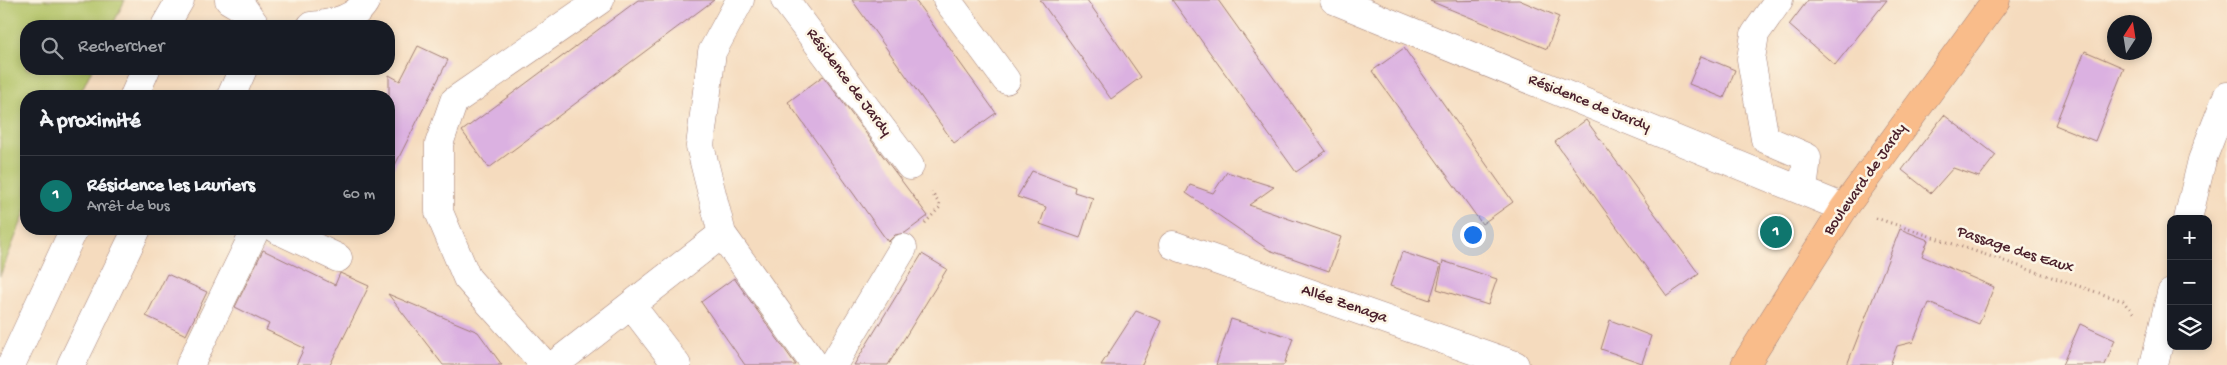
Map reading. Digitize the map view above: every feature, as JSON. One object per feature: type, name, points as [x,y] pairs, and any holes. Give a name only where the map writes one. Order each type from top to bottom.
[{"type":"main road","name":"Boulevard de Jardy","points":[[1745,365],[1844,208],[1996,0]]},
{"type":"street","points":[[169,20],[180,0]]},
{"type":"street","points":[[229,0],[244,9],[252,20]]},
{"type":"street","points":[[333,20],[352,15],[362,7],[366,0]]},
{"type":"street","points":[[545,365],[467,278],[439,212],[439,144],[454,101],[600,0]]},
{"type":"street","points":[[740,0],[712,52],[700,146],[722,234],[816,365]]},
{"type":"street","name":"Résidence de Jardy","points":[[785,0],[910,166]]},
{"type":"street","points":[[947,0],[1006,80]]},
{"type":"street","name":"Résidence de Jardy","points":[[1334,0],[1844,208]]},
{"type":"street","points":[[1779,0],[1755,34],[1752,60],[1765,139],[1807,157],[1803,191]]},
{"type":"street","points":[[137,90],[143,75]]},
{"type":"street","points":[[233,90],[241,75]]},
{"type":"street","points":[[2189,215],[2202,160],[2227,96]]},
{"type":"street","points":[[554,365],[722,234]]},
{"type":"street","points":[[12,365],[71,235]]},
{"type":"street","points":[[71,365],[134,235]]},
{"type":"street","points":[[190,365],[253,235]]},
{"type":"street","points":[[289,235],[338,258]]},
{"type":"street","name":"Allée Zenaga","points":[[1172,245],[1515,365]]},
{"type":"street","points":[[833,365],[903,248]]},
{"type":"street","points":[[631,304],[677,365]]},
{"type":"street","points":[[2156,355],[2168,305]]},
{"type":"path","points":[[903,248],[942,206],[910,166]]},
{"type":"path","name":"Passage des Eaux","points":[[1844,208],[2123,301],[2156,355]]},
{"type":"green space","points":[[0,0],[125,0],[115,20],[20,20],[20,75],[89,75],[82,90],[20,90],[20,225],[0,276]]},
{"type":"building","points":[[638,0],[714,0],[489,168],[462,131]]},
{"type":"building","points":[[852,0],[915,0],[996,113],[954,143]]},
{"type":"building","points":[[1040,0],[1087,0],[1141,77],[1111,99]]},
{"type":"building","points":[[1172,0],[1218,0],[1326,151],[1296,172]]},
{"type":"building","points":[[1519,0],[1559,17],[1547,49],[1430,1]]},
{"type":"building","points":[[1808,0],[1887,0],[1835,65],[1789,25]]},
{"type":"building","points":[[418,46],[448,60],[395,165],[395,90],[389,90],[389,75],[400,81]]},
{"type":"building","points":[[1404,48],[1513,202],[1482,224],[1372,71]]},
{"type":"building","points":[[2085,51],[2124,68],[2095,141],[2055,125]]},
{"type":"building","points":[[1701,56],[1735,70],[1724,98],[1689,84]]},
{"type":"building","points":[[823,76],[928,216],[905,233],[895,235],[888,242],[788,102]]},
{"type":"building","points":[[1944,115],[1996,155],[1979,177],[1953,168],[1931,193],[1902,170]]},
{"type":"building","points":[[1586,120],[1699,274],[1667,296],[1555,142]]},
{"type":"building","points":[[1032,171],[1075,187],[1074,192],[1093,198],[1080,238],[1040,224],[1046,207],[1017,197]]},
{"type":"building","points":[[1227,172],[1274,187],[1249,205],[1341,237],[1329,271],[1269,250],[1186,193],[1190,185],[1213,193]]},
{"type":"building","points":[[1900,229],[1928,240],[1922,256],[1994,287],[1979,324],[1929,303],[1913,342],[1897,346],[1890,365],[1847,365]]},
{"type":"building","points":[[263,250],[335,285],[340,273],[369,286],[330,365],[296,365],[304,348],[266,330],[269,324],[235,307]]},
{"type":"building","points":[[1402,252],[1441,265],[1430,300],[1390,286]]},
{"type":"building","points":[[922,254],[947,269],[888,365],[854,365]]},
{"type":"building","points":[[1443,261],[1497,279],[1488,305],[1437,289]]},
{"type":"building","points":[[167,274],[207,292],[186,335],[146,316]]},
{"type":"building","points":[[734,278],[796,365],[745,365],[701,302]]},
{"type":"building","points":[[388,294],[478,332],[502,365],[443,365]]},
{"type":"building","points":[[1136,311],[1161,321],[1142,365],[1101,365]]},
{"type":"building","points":[[1231,319],[1293,338],[1284,365],[1216,365]]},
{"type":"building","points":[[1610,320],[1651,336],[1642,363],[1601,349]]},
{"type":"building","points":[[2080,324],[2115,340],[2105,365],[2062,365]]},
{"type":"place","name":"Résidence les Lauriers","points":[[1776,232]]}]
